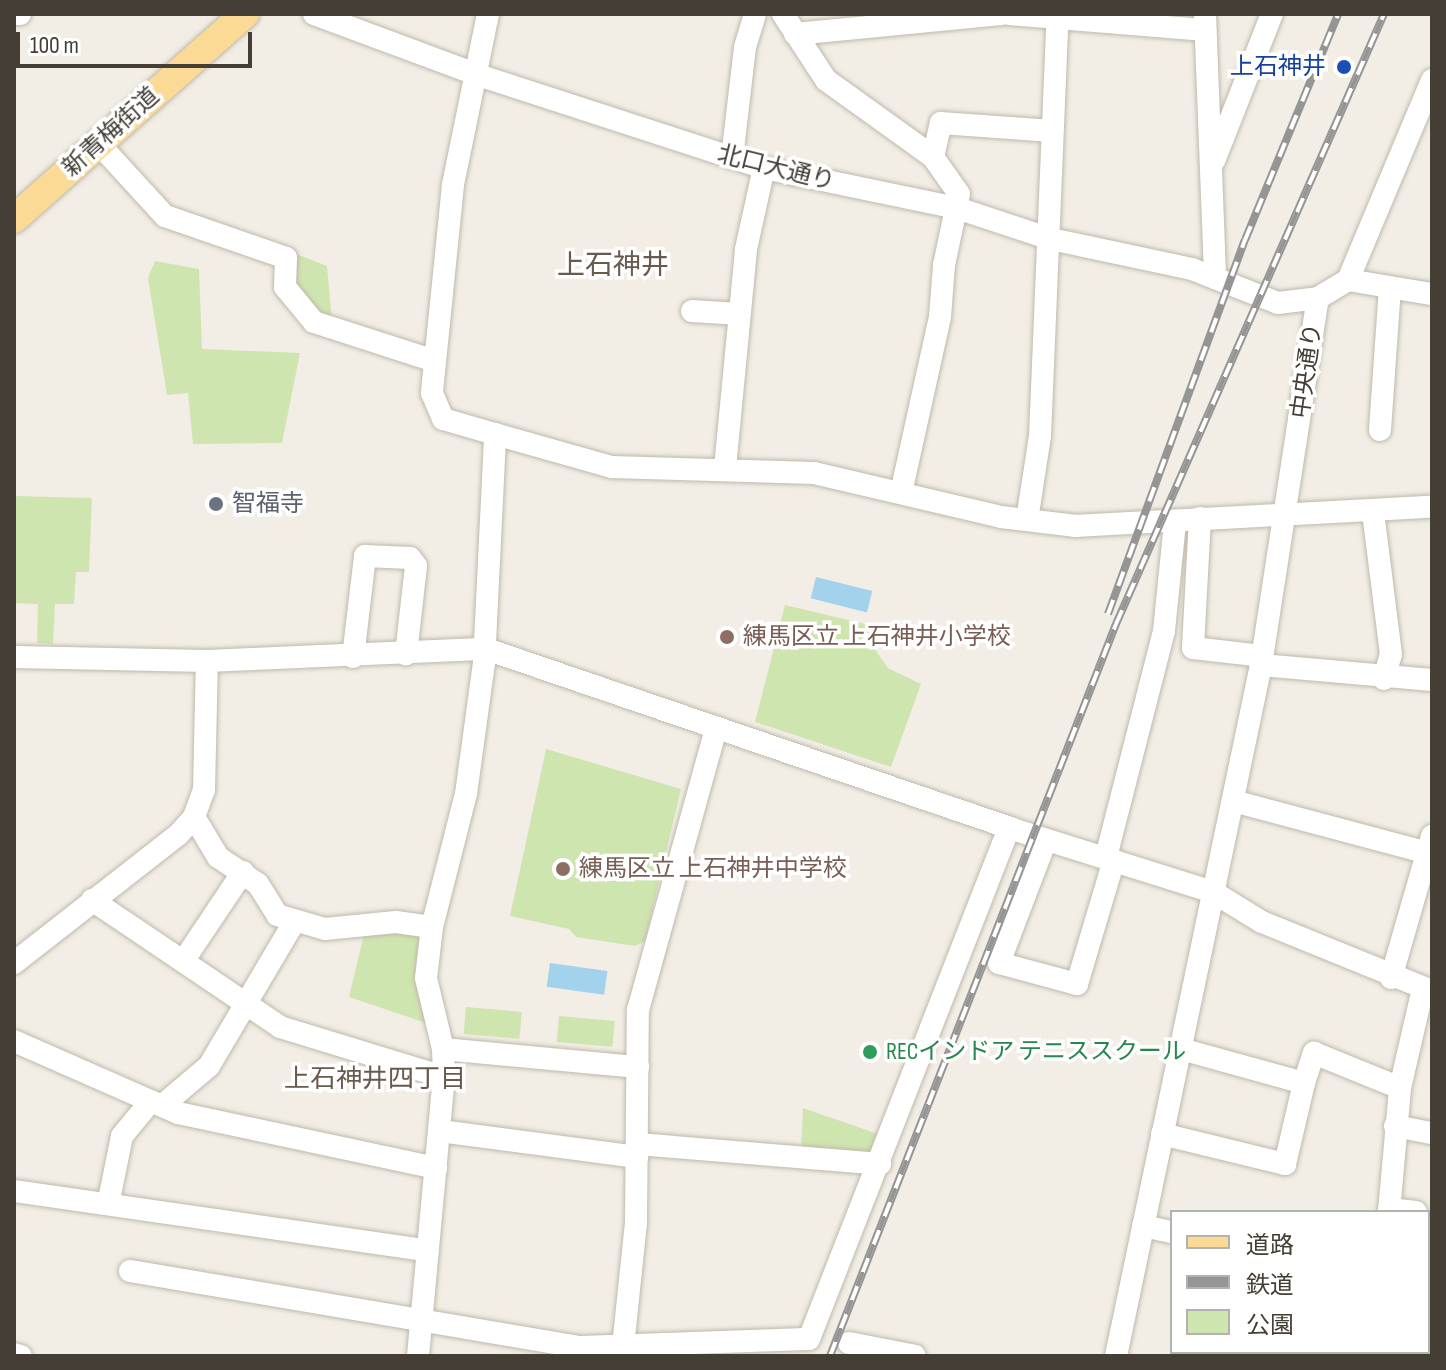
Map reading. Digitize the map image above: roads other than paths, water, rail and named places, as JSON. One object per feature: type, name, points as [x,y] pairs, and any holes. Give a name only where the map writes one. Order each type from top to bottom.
[{"type":"main road","name":"新青梅街道","points":[[14,219],[245,14]]},
{"type":"street","name":"北口大通り","points":[[314,14],[475,74],[764,168],[957,208],[1051,239],[1215,277],[1246,290]]},
{"type":"street","points":[[488,14],[453,185],[444,295],[432,360],[432,393],[439,415],[612,467],[814,473],[1027,520],[1118,527],[1200,518],[1432,507]]},
{"type":"street","points":[[732,158],[745,47],[755,14]]},
{"type":"street","points":[[783,14],[826,80],[933,157],[956,185],[957,208],[940,317],[901,493]]},
{"type":"street","points":[[795,34],[947,16],[1001,14]]},
{"type":"street","points":[[1009,14],[1205,22],[1215,277]]},
{"type":"street","points":[[1211,170],[1272,14]]},
{"type":"street","points":[[1027,520],[1040,436],[1051,239],[1058,15]]},
{"type":"street","points":[[1318,298],[1348,280],[1432,80]]},
{"type":"street","points":[[933,157],[941,123],[1052,131]]},
{"type":"street","points":[[98,143],[165,216],[286,258],[285,287],[314,322],[432,360]]},
{"type":"street","points":[[725,468],[746,249],[764,168]]},
{"type":"street","points":[[1348,280],[1432,294]]},
{"type":"street","points":[[1380,430],[1390,287]]},
{"type":"street","name":"中央通り","points":[[1116,1356],[1261,661],[1318,298],[1278,303],[1246,290]]},
{"type":"street","points":[[692,311],[739,314]]},
{"type":"street","points":[[418,1356],[444,1077],[443,1049],[426,978],[432,927],[466,794],[486,649],[495,434]]},
{"type":"street","points":[[1373,512],[1391,654],[1384,679]]},
{"type":"street","points":[[1200,518],[1193,648],[1384,679],[1432,680]]},
{"type":"street","points":[[1046,840],[999,963],[1077,984],[1164,631],[1175,522]]},
{"type":"street","points":[[353,657],[365,556],[410,558],[416,566],[406,654]]},
{"type":"street","points":[[14,657],[207,661],[319,659],[486,649],[1009,828],[1213,892],[1262,922],[1391,978],[1428,990],[1400,1088],[1389,1210]]},
{"type":"street","points":[[14,963],[178,835],[194,817],[204,790],[207,661]]},
{"type":"street","points":[[622,1352],[638,1151],[638,1010],[716,728]]},
{"type":"street","points":[[1233,801],[1430,848],[1391,978]]},
{"type":"street","points":[[194,817],[218,857],[258,884],[277,915],[325,929],[396,922],[432,927]]},
{"type":"street","points":[[130,1271],[622,1352],[713,1350],[813,1336],[1009,828]]},
{"type":"street","points":[[184,960],[243,872]]},
{"type":"street","points":[[92,900],[247,1001],[280,1027],[444,1077]]},
{"type":"street","points":[[109,1200],[122,1136],[157,1103],[209,1066],[294,922]]},
{"type":"street","points":[[14,1041],[178,1113],[436,1168]]},
{"type":"street","points":[[443,1049],[638,1067]]},
{"type":"street","points":[[1181,1049],[1304,1083]]},
{"type":"street","points":[[1162,1134],[1285,1164],[1314,1053],[1400,1088]]},
{"type":"street","points":[[1395,1126],[1432,1133]]},
{"type":"street","points":[[440,1131],[638,1151],[880,1164]]},
{"type":"street","points":[[14,1191],[109,1200],[428,1251]]},
{"type":"street","points":[[1143,1226],[1170,1232]]},
{"type":"street","points":[[849,1343],[915,1356]]},
{"type":"street","points":[[14,1354],[21,1356]]},
{"type":"water","points":[[816,577],[872,591],[867,612],[811,598]]},
{"type":"water","points":[[550,963],[607,971],[604,995],[547,987]]},
{"type":"railway","points":[[1108,614],[1245,240],[1338,14]]},
{"type":"railway","points":[[830,1356],[1116,624],[1384,14]]},
{"type":"place","name":"上石神井","points":[[1344,67]]},
{"type":"place","name":"智福寺","points":[[216,504]]},
{"type":"place","name":"練馬区立 上石神井小学校","points":[[727,637]]},
{"type":"place","name":"練馬区立 上石神井中学校","points":[[563,869]]},
{"type":"place","name":"RECインドア テニススクール","points":[[870,1052]]},
{"type":"district","name":"上石神井","points":[[613,266]]},
{"type":"district","name":"上石神井四丁目","points":[[375,1080]]}]
